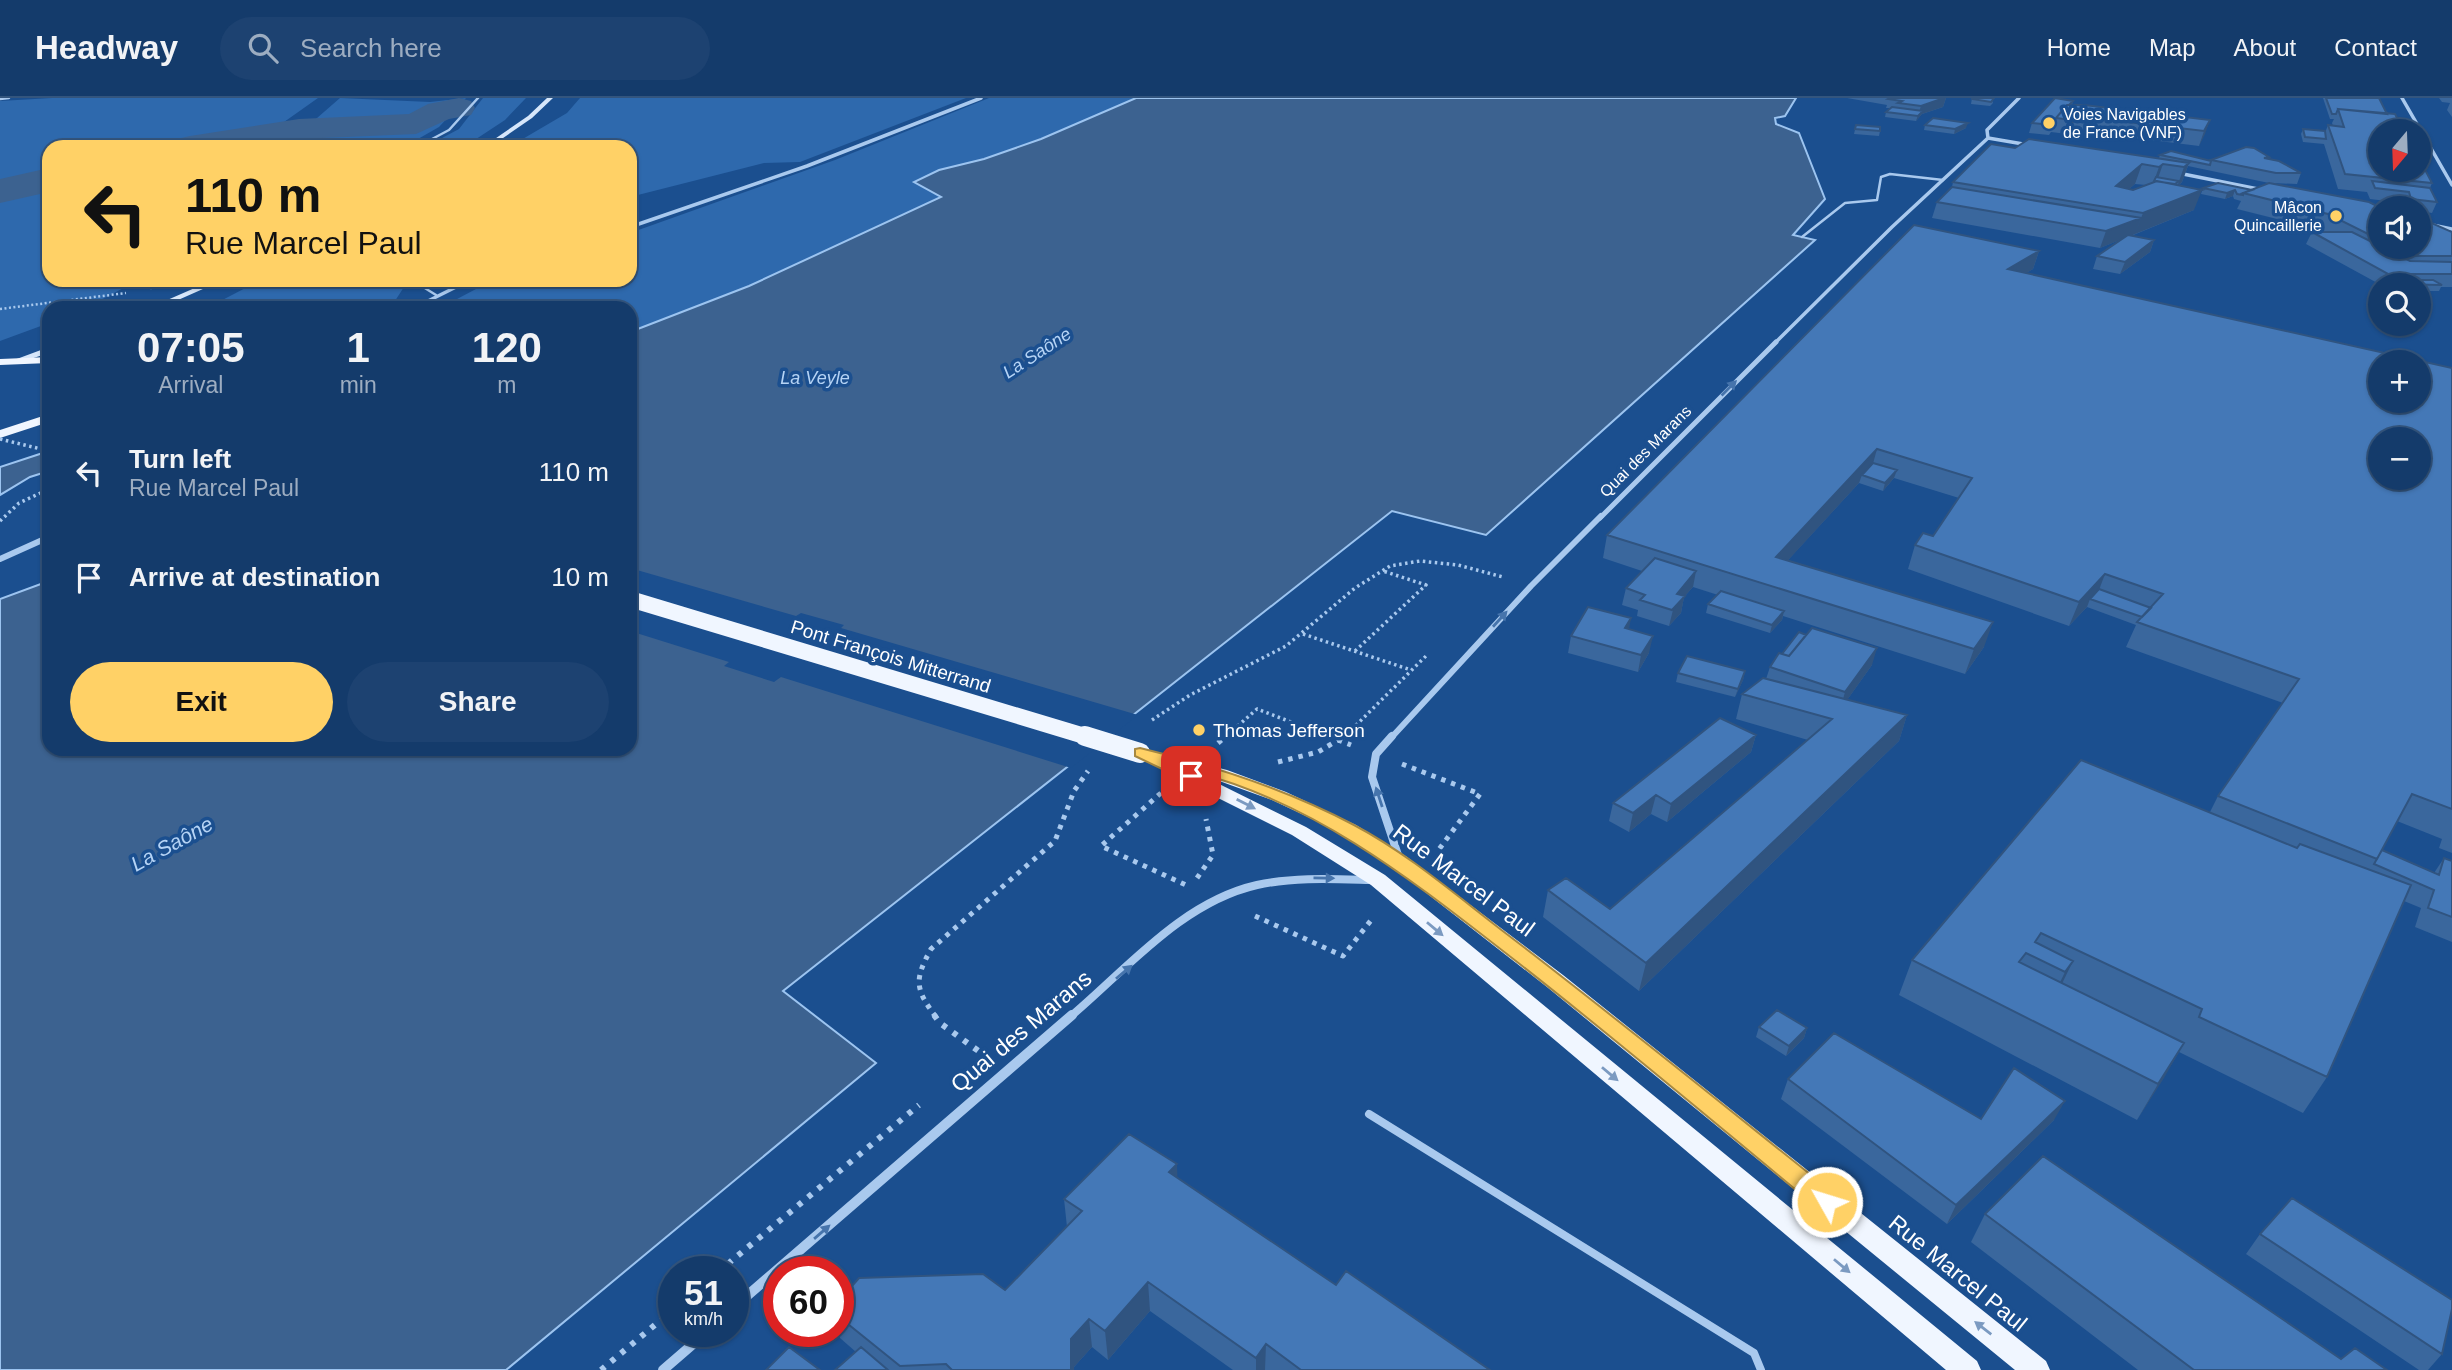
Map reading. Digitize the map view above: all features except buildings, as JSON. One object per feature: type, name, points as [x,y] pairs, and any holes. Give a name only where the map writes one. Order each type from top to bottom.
[{"type":"main road","points":[[496,140],[530,117],[550,98]]},
{"type":"main road","points":[[170,301],[204,287]]},
{"type":"main road","points":[[181,301],[207,287]]},
{"type":"main road","points":[[18,360],[42,352]]},
{"type":"main road","points":[[0,362],[42,360]]},
{"type":"main road","points":[[0,437],[42,421]]},
{"type":"main road","points":[[31,425],[42,428]]},
{"type":"main road","name":"Pont François Mitterrand","points":[[637,601],[1140,753]]},
{"type":"main road","points":[[1140,753],[1299,831],[1378,880],[1967,1370]]},
{"type":"main road","name":"Rue Marcel Paul","points":[[1140,753],[1221,774],[1279,796],[1349,829],[1400,862],[1555,981],[2036,1370]]},
{"type":"street","points":[[637,225],[771,179],[981,98]]},
{"type":"street","name":"Quai des Marans","points":[[1400,862],[1372,777],[1376,754],[1531,586],[1892,226],[1988,138],[1987,130],[2019,98]]},
{"type":"street","points":[[2402,98],[2452,185]]},
{"type":"street","points":[[1988,138],[2040,147]]},
{"type":"street","points":[[2168,172],[2274,192]]},
{"type":"street","points":[[2431,225],[2452,229]]},
{"type":"street","points":[[426,301],[454,287]]},
{"type":"street","points":[[0,559],[42,540]]},
{"type":"street","name":"Quai des Marans","points":[[749,1294],[1007,1070],[1175,929],[1218,899],[1258,883],[1314,878],[1378,880]]},
{"type":"street","points":[[663,1370],[689,1347]]},
{"type":"lane","points":[[0,99],[9,98]]},
{"type":"lane","points":[[430,140],[449,130],[478,98]]},
{"type":"lane","points":[[1802,237],[1844,203],[1877,200],[1881,177],[1897,174],[1943,180]]},
{"type":"lane","points":[[423,287],[436,295]]},
{"type":"lane","points":[[1369,1114],[1754,1353],[1761,1370]]},
{"type":"path","points":[[81,301],[151,288]]},
{"type":"path","points":[[0,309],[42,305]]},
{"type":"path","points":[[0,437],[42,449]]},
{"type":"path","points":[[0,522],[19,503],[42,492]]},
{"type":"path","points":[[1354,652],[1426,585],[1382,571]]},
{"type":"path","points":[[1302,634],[1443,681]]},
{"type":"path","points":[[1209,751],[1256,709],[1340,741],[1324,751],[1293,761],[1270,763]]},
{"type":"path","points":[[1167,788],[1101,846],[1190,887],[1213,855],[1208,821],[1199,812]]},
{"type":"path","points":[[970,1062],[981,1053]]},
{"type":"path","points":[[737,1256],[928,1097]]},
{"type":"path","points":[[601,1370],[658,1322]]},
{"type":"shaded area","points":[[52,98],[318,98],[277,127],[211,140],[42,140],[42,178],[0,188],[0,101]]},
{"type":"shaded area","points":[[340,98],[430,102],[466,98],[439,127],[416,140],[252,140],[294,133],[309,125]]},
{"type":"shaded area","points":[[483,98],[526,98],[505,120],[475,140],[438,140],[459,129]]},
{"type":"shaded area","points":[[580,98],[966,98],[800,162],[764,163],[637,195],[637,140],[521,140],[567,113]]},
{"type":"shaded area","points":[[989,98],[1136,98],[1041,139],[984,159],[938,170],[914,182],[942,196],[749,286],[637,329],[637,301],[453,301],[480,287],[637,287],[637,231],[835,160]]},
{"type":"shaded area","points":[[42,184],[42,287],[126,287],[98,301],[42,301],[42,326],[0,341],[0,195]]},
{"type":"shaded area","points":[[248,287],[404,287],[395,301],[220,301]]},
{"type":"water","name":"La Saône","points":[[1136,98],[1796,98],[1785,116],[1775,118],[1776,124],[1799,133],[1825,199],[1793,235],[1815,240],[1486,535],[1392,511],[783,991],[876,1063],[506,1370],[0,1370],[0,599],[42,584],[42,756],[637,756],[637,329],[749,286],[941,197],[914,182],[939,170],[984,159],[1041,139]]},
{"type":"water","points":[[42,453],[42,473],[30,477],[0,495],[0,467]]},
{"type":"pier","points":[[637,570],[796,616],[801,613],[844,625],[841,628],[1138,715],[1071,768],[781,677],[774,682],[724,666],[729,662],[637,633]]},
{"type":"waterway","name":"La Veyle","points":[[232,140],[299,129],[416,124],[440,111],[459,108]]},
{"type":"waterway","name":"La Veyle","points":[[0,191],[42,182]]},
{"type":"place","name":"Voies Navigables de France (VNF)","points":[[2049,123]]},
{"type":"place","name":"Mâcon Quincaillerie","points":[[2336,216]]},
{"type":"place","name":"Thomas Jefferson","points":[[1199,730]]},
{"type":"route","points":[[1191,776],[1140,753],[1221,774],[1279,796],[1349,829],[1400,862],[1555,981],[1827,1202]]}]
